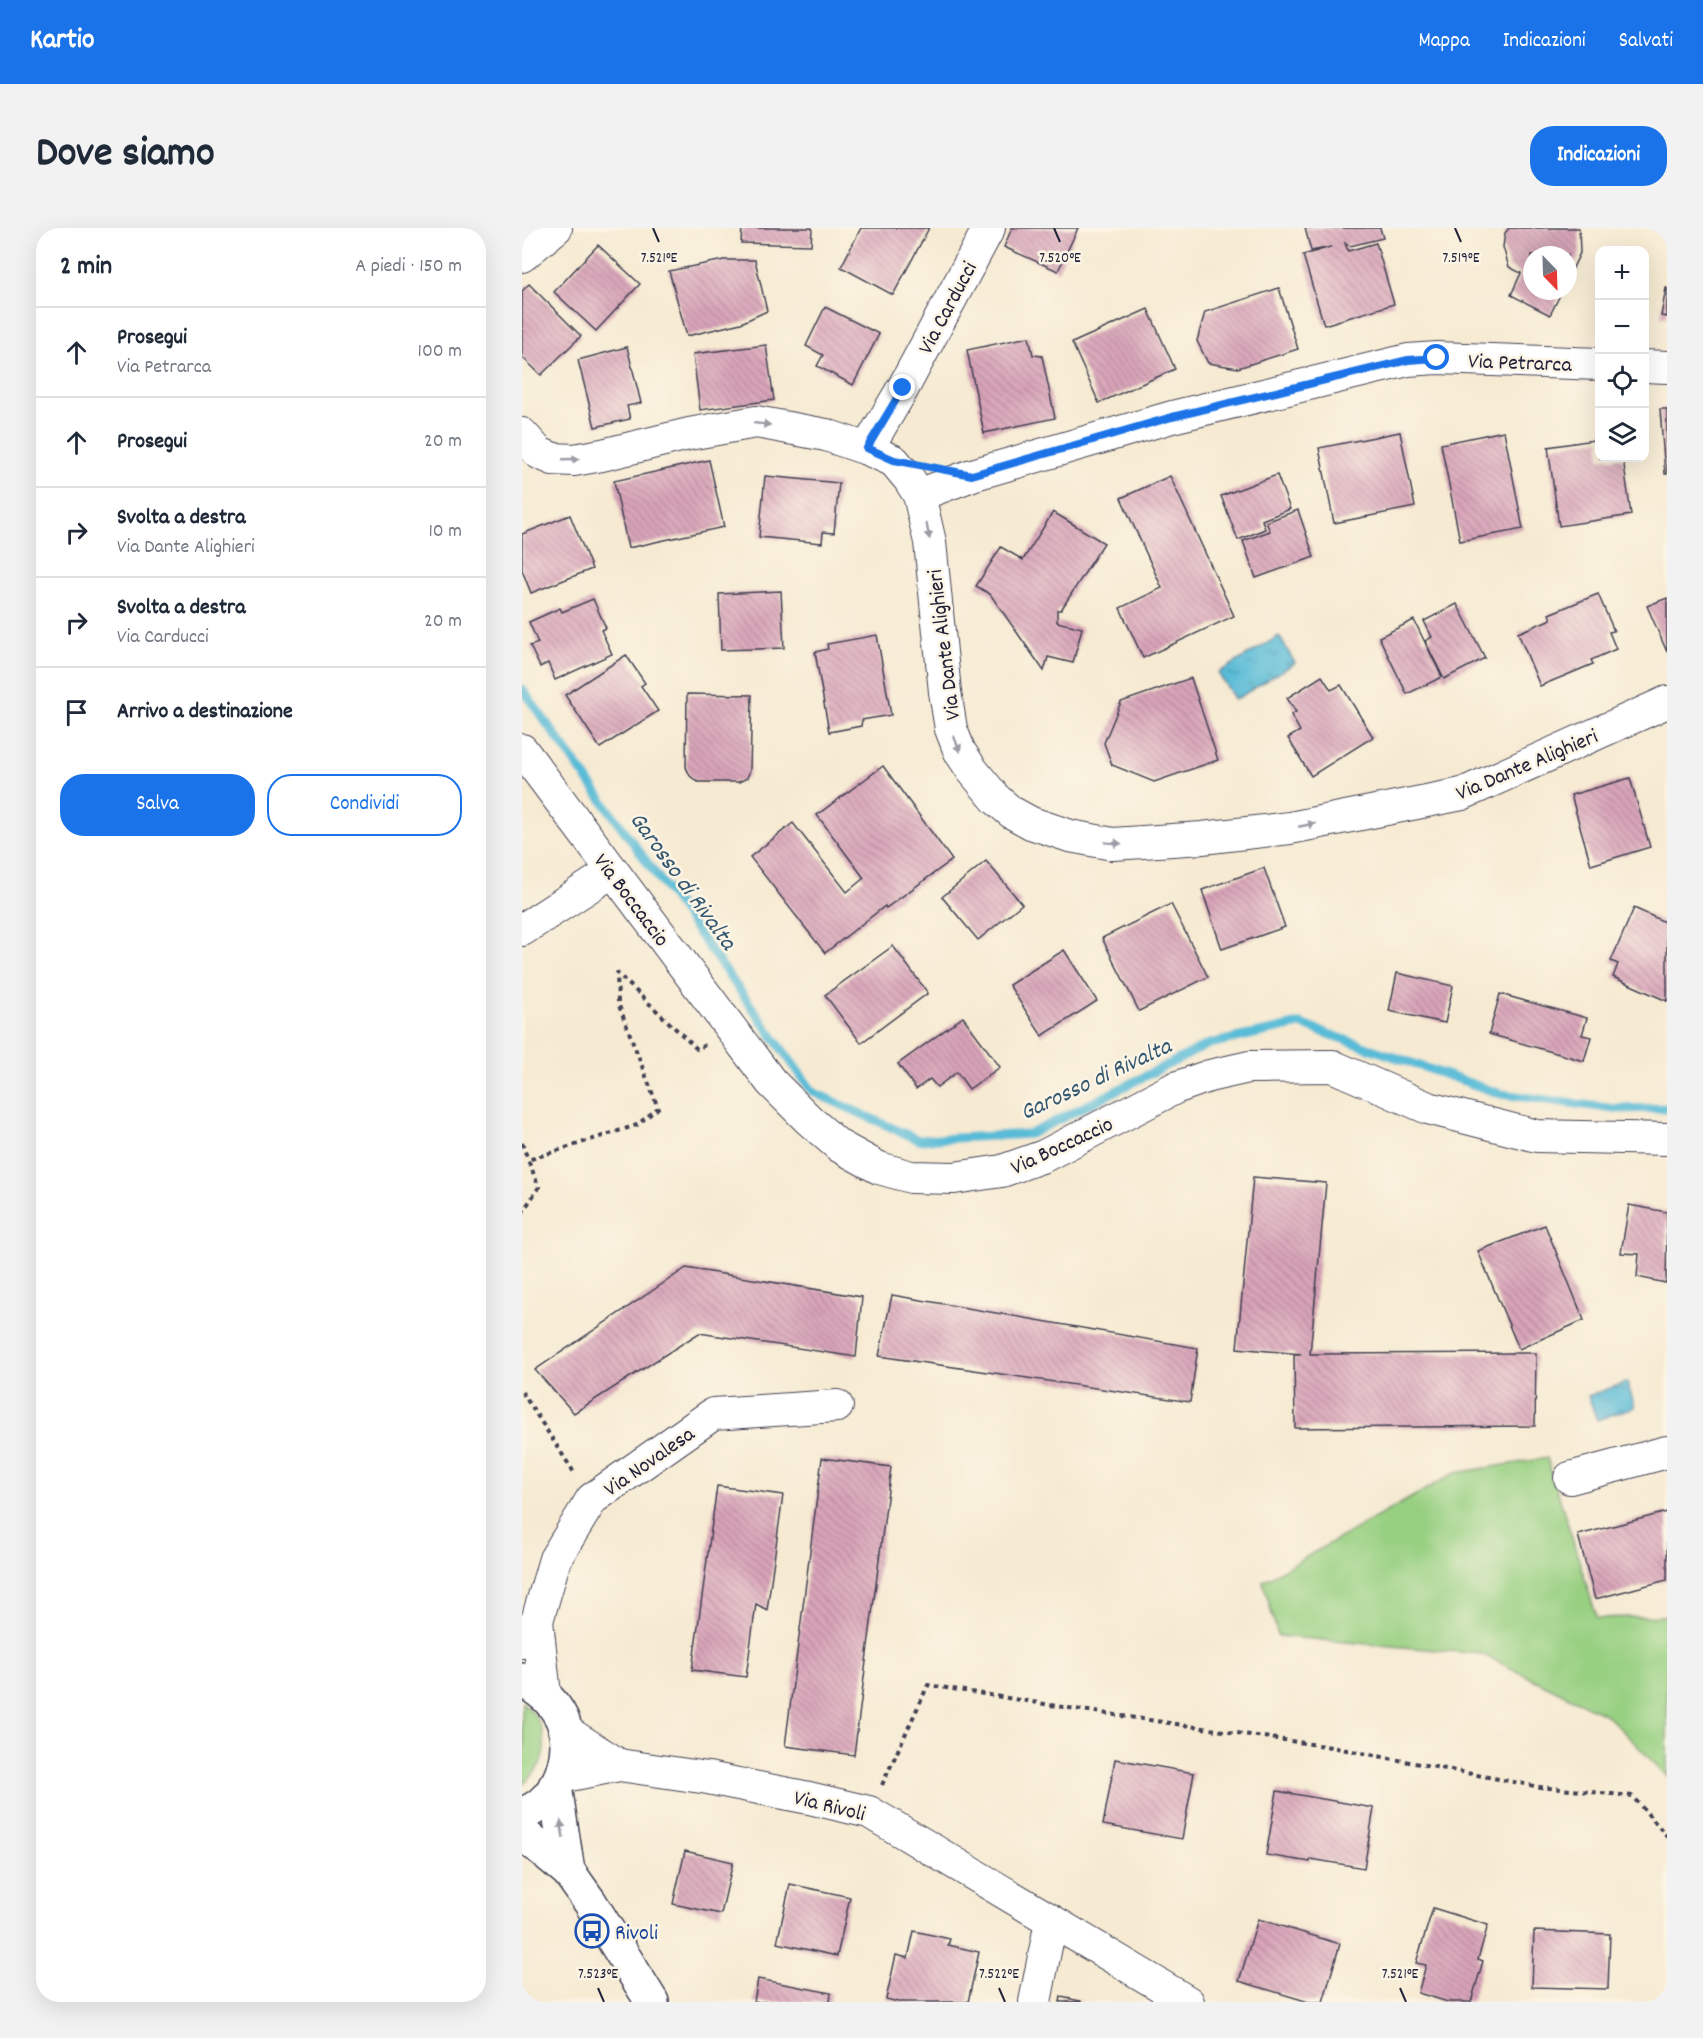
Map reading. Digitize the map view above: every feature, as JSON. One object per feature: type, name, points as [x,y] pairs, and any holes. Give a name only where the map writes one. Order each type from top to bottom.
[{"type":"main road","points":[[522,1814],[543,1801],[558,1782],[564,1769],[567,1750],[562,1720],[534,1687]]},
{"type":"main road","points":[[558,1782],[568,1871]]},
{"type":"main road","points":[[522,1833],[568,1871],[652,2002]]},
{"type":"street","points":[[522,256],[556,228]]},
{"type":"street","name":"Via Carducci","points":[[880,454],[903,388],[988,228]]},
{"type":"street","name":"Via Petrarca","points":[[919,495],[972,475],[1172,417],[1408,360],[1437,358],[1595,364]]},
{"type":"street","points":[[1649,366],[1667,367]]},
{"type":"street","points":[[522,434],[539,453],[553,459],[574,460],[689,434],[756,422],[825,435],[880,454],[972,475]]},
{"type":"street","name":"Via Dante Alighieri","points":[[880,454],[909,479],[919,495],[930,542],[945,692],[951,729],[960,752],[996,799],[1011,813],[1031,823],[1070,836],[1113,844],[1202,838],[1290,828],[1462,794],[1667,702]]},
{"type":"street","name":"Via Boccaccio","points":[[522,750],[771,1082],[839,1146],[879,1168],[911,1177],[954,1178],[1002,1171],[1044,1156],[1175,1088],[1209,1076],[1249,1067],[1332,1066],[1428,1108],[1537,1136],[1667,1139]]},
{"type":"street","points":[[522,930],[613,871]]},
{"type":"street","name":"Via Novalesa","points":[[534,1687],[529,1631],[555,1559],[592,1499],[713,1414],[837,1406]]},
{"type":"street","points":[[1570,1478],[1667,1452]]},
{"type":"street","name":"Via Rivoli","points":[[564,1730],[619,1765]]},
{"type":"street","name":"Via Rivoli","points":[[558,1782],[619,1765],[708,1778],[869,1812],[1188,2002]]},
{"type":"street","points":[[1035,2002],[1051,1921]]},
{"type":"path","points":[[528,1160],[637,1125],[658,1108],[618,1003],[617,973],[697,1049],[718,1040],[731,1030]]},
{"type":"path","points":[[522,1143],[539,1187],[522,1213]]},
{"type":"path","points":[[522,1392],[592,1499]]},
{"type":"path","points":[[869,1812],[928,1685],[1331,1747],[1540,1787],[1632,1796],[1667,1836]]},
{"type":"green space","points":[[1547,1458],[1597,1618],[1667,1616],[1667,1776],[1608,1716],[1482,1654],[1278,1636],[1263,1581],[1455,1473]]},
{"type":"green space","points":[[522,1702],[538,1721],[544,1743],[539,1765],[522,1784],[522,1757],[525,1743],[522,1729]]},
{"type":"water","points":[[1279,636],[1295,663],[1235,700],[1218,673]]},
{"type":"water","points":[[1627,1382],[1635,1407],[1597,1420],[1588,1396]]},
{"type":"building","points":[[742,228],[812,228],[811,245],[741,243]]},
{"type":"building","points":[[861,228],[929,228],[893,295],[841,267]]},
{"type":"building","points":[[1012,228],[1078,228],[1058,271],[1004,247]]},
{"type":"building","points":[[1305,228],[1380,228],[1383,238],[1350,246],[1345,243],[1348,251],[1376,243],[1394,304],[1324,325],[1303,255],[1331,247],[1311,251]]},
{"type":"building","points":[[1509,228],[1579,228],[1580,253],[1577,259],[1577,246],[1523,246],[1523,300],[1558,300],[1550,315],[1511,295],[1521,273],[1509,267],[1503,247],[1505,233]]},
{"type":"building","points":[[598,245],[640,284],[596,331],[554,292]]},
{"type":"building","points":[[724,260],[755,260],[767,311],[741,323],[687,336],[669,271]]},
{"type":"building","points":[[529,284],[581,336],[541,375],[522,357],[522,291]]},
{"type":"building","points":[[1279,288],[1298,349],[1238,368],[1208,363],[1197,341],[1205,312]]},
{"type":"building","points":[[1667,288],[1667,317],[1661,316]]},
{"type":"building","points":[[825,307],[879,334],[853,385],[817,366],[823,355],[806,346]]},
{"type":"building","points":[[1148,309],[1175,369],[1099,403],[1072,343]]},
{"type":"building","points":[[1029,337],[1033,355],[1042,356],[1055,418],[984,433],[967,350]]},
{"type":"building","points":[[766,345],[774,400],[700,410],[693,354]]},
{"type":"building","points":[[627,347],[641,403],[627,406],[630,419],[595,427],[578,360]]},
{"type":"building","points":[[1660,409],[1667,409],[1667,474],[1665,474]]},
{"type":"building","points":[[1504,431],[1523,529],[1460,541],[1441,444]]},
{"type":"building","points":[[1400,432],[1415,507],[1334,523],[1319,448]]},
{"type":"building","points":[[1595,440],[1595,462],[1624,462],[1631,515],[1559,526],[1548,447]]},
{"type":"building","points":[[709,460],[724,527],[628,548],[614,481]]},
{"type":"building","points":[[1277,475],[1290,509],[1262,520],[1265,529],[1238,540],[1221,496]]},
{"type":"building","points":[[765,476],[839,483],[834,533],[823,532],[822,543],[759,537]]},
{"type":"building","points":[[1170,476],[1234,616],[1143,658],[1120,608],[1162,588],[1121,498]]},
{"type":"building","points":[[1298,510],[1314,557],[1256,578],[1243,541],[1270,531],[1266,522]]},
{"type":"building","points":[[1053,512],[1104,543],[1061,610],[1057,610],[1057,622],[1082,628],[1073,663],[1048,657],[1044,671],[990,594],[976,586],[1001,547],[1023,560]]},
{"type":"building","points":[[570,515],[592,569],[531,593],[522,570],[522,534]]},
{"type":"building","points":[[781,591],[784,648],[721,650],[719,594]]},
{"type":"building","points":[[1598,594],[1614,631],[1609,632],[1616,649],[1591,660],[1593,664],[1540,686],[1518,633],[1551,619],[1549,614]]},
{"type":"building","points":[[1667,598],[1667,652],[1647,606]]},
{"type":"building","points":[[593,599],[606,628],[601,630],[612,654],[555,680],[548,663],[540,667],[530,646],[538,643],[529,622],[560,608],[562,612]]},
{"type":"building","points":[[1457,604],[1485,658],[1444,679],[1425,641],[1432,637],[1424,621]]},
{"type":"building","points":[[1414,620],[1442,677],[1407,694],[1379,637]]},
{"type":"building","points":[[877,635],[891,715],[862,720],[861,726],[829,732],[815,652],[828,649],[827,644]]},
{"type":"building","points":[[626,655],[645,683],[641,686],[658,711],[600,748],[565,695]]},
{"type":"building","points":[[1322,676],[1331,690],[1341,685],[1373,737],[1311,776],[1288,738],[1300,731],[1291,715],[1296,712],[1287,698]]},
{"type":"building","points":[[1191,678],[1218,760],[1154,782],[1112,765],[1104,743],[1121,702]]},
{"type":"building","points":[[687,694],[752,695],[750,770],[747,778],[739,782],[698,782],[690,776],[686,767]]},
{"type":"building","points":[[883,766],[952,860],[886,908],[885,906],[825,953],[750,857],[793,823],[847,892],[864,878],[817,815]]},
{"type":"building","points":[[1630,778],[1650,847],[1591,865],[1571,795]]},
{"type":"building","points":[[986,861],[1022,904],[978,940],[942,897]]},
{"type":"building","points":[[1264,868],[1285,927],[1222,949],[1202,890]]},
{"type":"building","points":[[1171,904],[1208,977],[1139,1011],[1102,938]]},
{"type":"building","points":[[1634,908],[1667,923],[1667,1001],[1613,977],[1618,964],[1611,961]]},
{"type":"building","points":[[893,946],[928,993],[861,1043],[825,995]]},
{"type":"building","points":[[1064,950],[1097,1001],[1042,1036],[1009,985]]},
{"type":"building","points":[[1397,973],[1453,986],[1445,1023],[1389,1011]]},
{"type":"building","points":[[1500,994],[1587,1018],[1582,1035],[1591,1037],[1584,1061],[1489,1034]]},
{"type":"building","points":[[963,1017],[1000,1067],[969,1089],[957,1072],[937,1087],[930,1079],[916,1089],[898,1064]]},
{"type":"building","points":[[1253,1177],[1326,1183],[1310,1354],[1536,1353],[1535,1426],[1295,1428],[1294,1354],[1301,1354],[1237,1348]]},
{"type":"building","points":[[1629,1205],[1667,1212],[1666,1283],[1637,1277],[1639,1254],[1621,1253]]},
{"type":"building","points":[[1545,1225],[1584,1320],[1519,1349],[1478,1251]]},
{"type":"building","points":[[686,1268],[862,1297],[856,1357],[699,1333],[574,1413],[535,1370]]},
{"type":"building","points":[[892,1295],[1198,1348],[1190,1402],[879,1356]]},
{"type":"building","points":[[822,1458],[891,1467],[854,1755],[785,1746]]},
{"type":"building","points":[[717,1486],[783,1495],[767,1610],[756,1604],[746,1677],[692,1670]]},
{"type":"building","points":[[1667,1512],[1667,1580],[1595,1599],[1578,1535]]},
{"type":"building","points":[[1115,1759],[1194,1773],[1182,1839],[1103,1825]]},
{"type":"building","points":[[1277,1791],[1374,1808],[1364,1868],[1311,1859],[1310,1862],[1266,1855]]},
{"type":"building","points":[[685,1851],[733,1862],[721,1914],[673,1904]]},
{"type":"building","points":[[790,1884],[850,1897],[837,1956],[777,1943]]},
{"type":"building","points":[[1433,1908],[1488,1925],[1478,1959],[1483,1961],[1471,2002],[1448,2002],[1418,1993],[1426,1965],[1416,1963]]},
{"type":"building","points":[[1258,1919],[1340,1944],[1323,2002],[1309,2002],[1239,1981]]},
{"type":"building","points":[[914,1931],[950,1939],[948,1945],[979,1952],[968,2002],[898,2002],[886,1999],[896,1955],[908,1958]]},
{"type":"building","points":[[1534,1931],[1610,1934],[1608,1989],[1532,1987]]},
{"type":"building","points":[[758,1979],[831,1993],[830,2002],[754,2002]]},
{"type":"building","points":[[1061,1997],[1081,2001],[1081,2002],[1060,2002]]},
{"type":"waterway","name":"Garosso di Rivalta","points":[[522,689],[813,1092],[919,1140],[1030,1134],[1209,1044],[1300,1024],[1501,1094],[1615,1109],[1667,1108]]},
{"type":"place","name":"Rivoli","points":[[592,1931]]},
{"type":"route","points":[[903,388],[867,448],[894,460],[972,475],[1172,417],[1408,360],[1437,358]]}]
